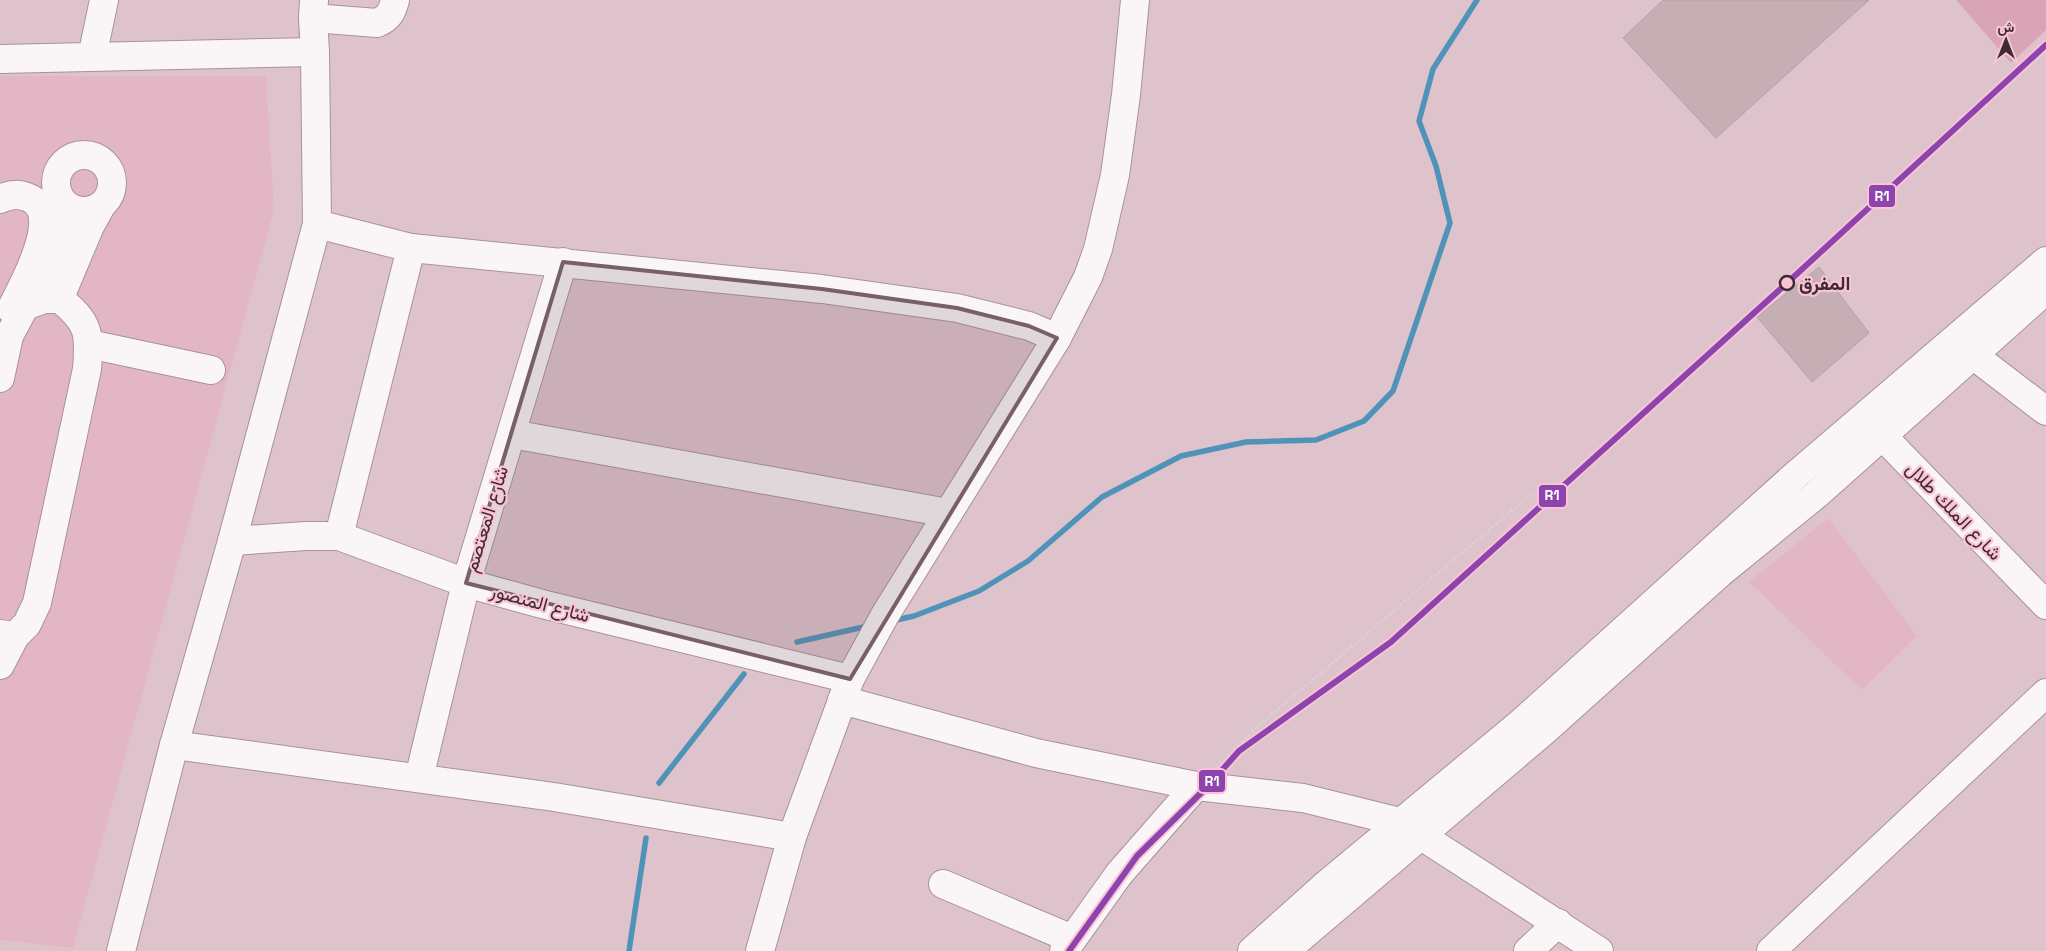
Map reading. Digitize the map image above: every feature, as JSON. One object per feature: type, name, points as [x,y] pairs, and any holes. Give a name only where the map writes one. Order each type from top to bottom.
[{"type":"street","points":[[92,57],[104,0]]},
{"type":"street","points":[[121,951],[174,744],[232,541],[317,224],[314,9],[377,23],[386,19],[392,12],[395,0]]},
{"type":"street","points":[[760,951],[792,837],[850,680],[885,615],[1057,338],[1088,277],[1098,249],[1122,133],[1135,0]]},
{"type":"street","points":[[0,59],[315,52]]},
{"type":"street","points":[[92,155],[101,159],[108,166],[112,175],[112,190],[108,199],[101,206],[52,299],[64,225],[56,185],[57,175],[61,166],[74,156],[92,155]]},
{"type":"street","points":[[0,199],[10,194],[34,199],[41,207],[44,224],[30,273],[6,299],[9,336]]},
{"type":"street","points":[[58,194],[64,203],[78,211],[88,211],[101,206]]},
{"type":"street","points":[[317,224],[411,248],[822,288],[957,308],[1020,323],[1057,338]]},
{"type":"street","points":[[339,536],[411,248]]},
{"type":"street","points":[[1252,951],[1604,679],[1713,564],[1864,417],[2046,261]]},
{"type":"street","name":"شارع المعتصم","points":[[419,778],[466,583],[563,262]]},
{"type":"street","points":[[1285,951],[1522,722],[1560,680],[1713,564],[1780,526],[2046,290]]},
{"type":"street","points":[[0,378],[9,336],[25,306],[52,299],[73,310],[84,323],[89,344],[87,369],[37,603],[27,624],[7,635],[0,665]]},
{"type":"street","points":[[89,344],[211,370]]},
{"type":"street","points":[[1973,355],[2046,411]]},
{"type":"street","name":"شارع الملك طلال","points":[[1864,417],[2046,605]]},
{"type":"street","points":[[512,434],[948,513]]},
{"type":"street","name":"شارع المنصور","points":[[232,541],[306,536],[339,536],[466,583],[850,680],[1018,749],[1196,786],[1303,798],[1411,828],[1600,951]]},
{"type":"street","points":[[1771,951],[2046,692]]},
{"type":"street","points":[[174,744],[612,806],[792,837]]},
{"type":"street","points":[[943,884],[1068,945],[1119,874],[1196,786]]},
{"type":"street","points":[[1528,951],[1558,923]]},
{"type":"path","points":[[1196,786],[1256,728],[1531,494]]},
{"type":"highlighted area","points":[[563,262],[822,289],[957,308],[1029,326],[1057,338],[850,679],[466,583]]},
{"type":"shaded area","points":[[1956,0],[2046,0],[2046,30],[2011,63]]},
{"type":"shaded area","points":[[0,76],[266,76],[274,210],[73,948],[0,940]]},
{"type":"shaded area","points":[[1828,518],[1917,636],[1862,690],[1749,582]]},
{"type":"building","points":[[1663,0],[1869,0],[1716,138],[1623,38]]},
{"type":"building","points":[[1819,267],[1869,333],[1812,382],[1757,317]]},
{"type":"waterway","points":[[892,621],[914,616],[979,591],[1028,561],[1102,497],[1181,456],[1246,442],[1316,440],[1364,421],[1393,391],[1450,223],[1436,166],[1419,121],[1433,69],[1477,0]]},
{"type":"waterway","points":[[797,642],[868,626]]},
{"type":"waterway","points":[[659,783],[744,674]]},
{"type":"waterway","points":[[629,951],[646,838]]},
{"type":"transit line","name":"R1","points":[[1069,951],[1137,856],[1207,787],[1239,751],[1391,642],[2046,45]]},
{"type":"place","name":"المفرق","points":[[1787,283]]}]
